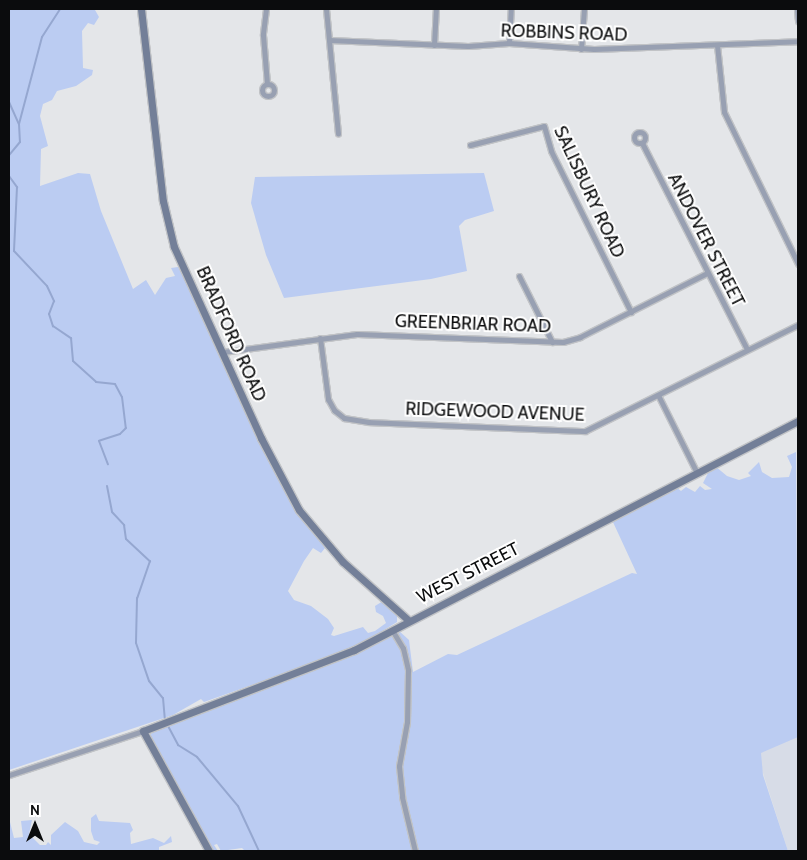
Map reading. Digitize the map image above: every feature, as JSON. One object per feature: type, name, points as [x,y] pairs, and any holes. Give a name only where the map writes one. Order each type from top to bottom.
[{"type":"street","name":"BRADFORD ROAD","points":[[141,9],[167,224],[261,438],[299,510],[336,555],[408,620]]},
{"type":"street","points":[[266,9],[263,35],[268,84]]},
{"type":"street","points":[[326,9],[338,133]]},
{"type":"street","points":[[434,45],[436,9]]},
{"type":"street","points":[[509,43],[511,9]]},
{"type":"street","points":[[581,49],[584,9]]},
{"type":"street","points":[[797,9],[798,21]]},
{"type":"street","name":"ROBBINS ROAD","points":[[328,40],[434,45],[509,43],[581,49],[798,41]]},
{"type":"street","points":[[717,45],[724,112],[798,264]]},
{"type":"street","name":"SALISBURY ROAD","points":[[470,145],[544,126],[551,151],[631,312]]},
{"type":"street","name":"ANDOVER STREET","points":[[642,143],[747,349]]},
{"type":"street","name":"GREENBRIAR ROAD","points":[[223,352],[320,338],[371,334],[552,342],[580,337],[707,273]]},
{"type":"street","points":[[519,276],[552,342]]},
{"type":"street","name":"RIDGEWOOD AVENUE","points":[[320,338],[330,406],[339,415],[359,421],[585,431],[798,324]]},
{"type":"street","points":[[658,395],[697,473]]},
{"type":"street","name":"WEST STREET","points":[[143,731],[337,658],[798,421]]},
{"type":"street","points":[[392,630],[402,648],[408,670],[407,722],[399,766],[402,797],[415,851]]},
{"type":"street","points":[[9,775],[143,731],[209,851]]},
{"type":"shaded area","points":[[9,9],[106,9],[95,10],[99,17],[94,25],[88,23],[82,31],[83,68],[93,70],[92,75],[76,86],[57,91],[52,100],[43,104],[40,116],[48,146],[41,149],[40,186],[78,173],[90,174],[101,211],[133,289],[146,280],[155,295],[166,278],[175,276],[171,268],[178,267],[202,310],[257,438],[286,494],[325,548],[321,553],[313,548],[304,561],[288,591],[294,600],[311,606],[328,619],[334,628],[331,635],[334,636],[363,627],[368,633],[375,631],[386,623],[383,616],[376,612],[375,606],[383,601],[397,616],[397,622],[351,650],[204,702],[201,699],[173,715],[9,770]]},
{"type":"shaded area","points":[[484,173],[494,211],[465,220],[459,226],[467,271],[431,279],[284,298],[266,255],[251,203],[255,177]]},
{"type":"shaded area","points":[[796,452],[798,737],[761,753],[763,775],[788,851],[245,851],[242,848],[221,851],[217,844],[214,845],[218,851],[212,851],[151,741],[151,734],[156,729],[315,670],[398,630],[409,640],[413,672],[448,654],[457,655],[632,573],[637,574],[612,520],[624,512],[676,487],[681,491],[686,487],[695,492],[700,486],[705,490],[712,489],[703,483],[710,469],[715,466],[727,476],[739,480],[751,476],[748,473],[759,462],[762,472],[772,478],[789,477],[792,467],[787,456]]},
{"type":"shaded area","points":[[798,730],[798,851],[788,851],[754,745]]},
{"type":"shaded area","points":[[96,814],[99,821],[130,823],[133,830],[130,833],[131,844],[153,838],[164,843],[171,836],[172,842],[159,847],[159,851],[9,851],[9,818],[14,838],[23,837],[21,821],[32,820],[29,834],[40,845],[46,845],[48,842],[51,845],[51,835],[65,822],[78,831],[84,842],[97,845],[100,842],[94,840],[91,831],[91,818]]},
{"type":"waterway","points":[[19,124],[42,37],[60,9]]},
{"type":"waterway","points":[[9,102],[19,124],[20,142],[9,155]]},
{"type":"waterway","points":[[9,176],[17,187],[14,251],[47,286],[54,301],[49,314],[53,326],[71,338],[73,361],[96,382],[115,384],[122,397],[126,428],[120,434],[99,441],[108,464]]},
{"type":"waterway","points":[[107,486],[112,512],[124,525],[126,539],[150,561],[137,598],[136,643],[149,681],[163,698],[165,720]]},
{"type":"waterway","points":[[167,724],[178,745],[197,757],[238,806],[259,851]]}]
